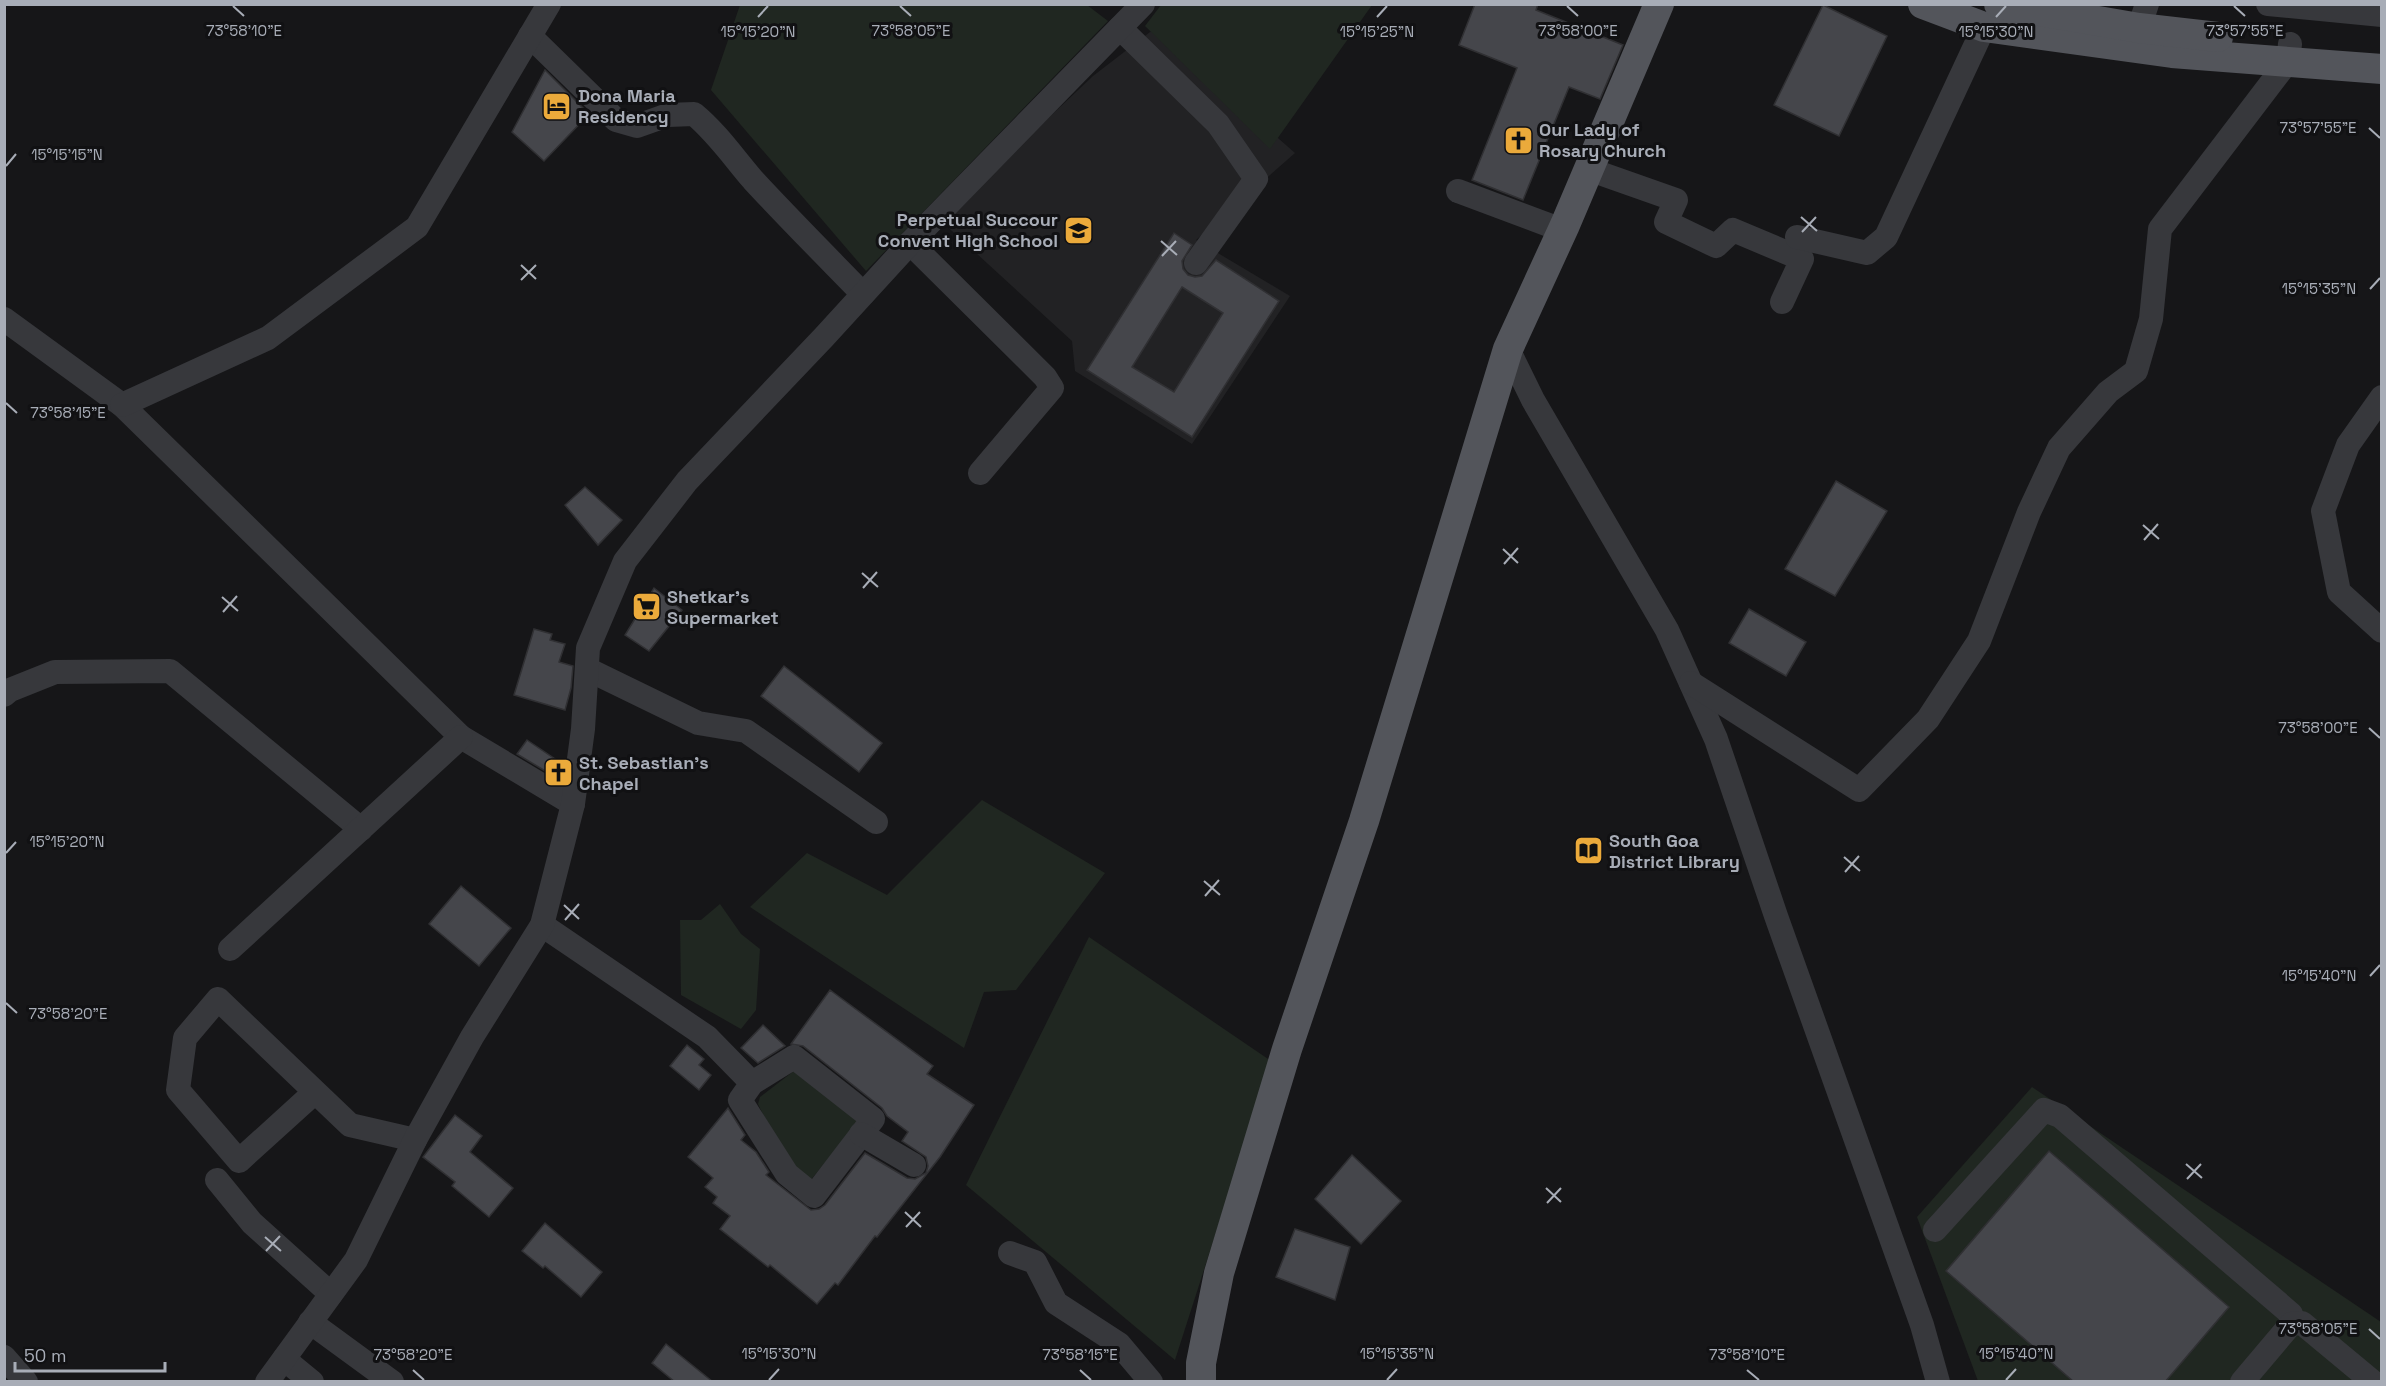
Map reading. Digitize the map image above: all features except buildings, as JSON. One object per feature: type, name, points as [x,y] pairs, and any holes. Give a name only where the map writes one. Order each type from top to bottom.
[{"type":"main road","points":[[1202,1382],[1201,1363],[1219,1273],[1287,1049],[1364,820],[1508,349],[1659,4]]},
{"type":"main road","points":[[1923,4],[2172,53],[2382,50]]},
{"type":"main road","points":[[1991,16],[2143,16],[2289,52],[2382,69]]},
{"type":"street","points":[[122,405],[268,338],[417,227],[549,4]]},
{"type":"street","points":[[267,1382],[356,1260],[415,1140],[472,1037],[542,925],[573,804],[583,729],[588,648],[625,561],[687,481],[910,243],[1143,4]]},
{"type":"street","points":[[2268,4],[2382,15]]},
{"type":"street","points":[[1797,237],[1867,253],[1886,237],[1991,16]]},
{"type":"street","points":[[1120,28],[1218,124],[1256,179],[1196,263]]},
{"type":"street","points":[[530,36],[616,120],[638,126],[668,115],[694,114],[708,126],[793,223],[863,294]]},
{"type":"street","points":[[1691,683],[1859,790],[1875,774],[1928,718],[1978,641],[2025,522],[2059,448],[2108,392],[2136,371],[2151,319],[2160,229],[2289,52]]},
{"type":"street","points":[[1588,169],[1676,200],[1666,222],[1716,246],[1733,230],[1802,259],[1782,302]]},
{"type":"street","points":[[1458,191],[1562,230]]},
{"type":"street","points":[[910,243],[1045,377],[1052,388],[980,473]]},
{"type":"street","points":[[4,319],[122,405],[461,736],[573,804]]},
{"type":"street","points":[[1508,349],[1533,400],[1667,630],[1716,739],[1780,927],[1922,1325],[1938,1382]]},
{"type":"street","points":[[2382,397],[2348,445],[2323,511],[2339,592],[2382,631]]},
{"type":"street","points":[[587,669],[698,723],[746,731],[876,822]]},
{"type":"street","points":[[4,694],[55,672],[170,671],[361,829]]},
{"type":"street","points":[[230,949],[461,736]]},
{"type":"street","points":[[542,925],[707,1037],[752,1083]]},
{"type":"street","points":[[315,1092],[239,1161],[178,1090],[185,1038],[218,999],[350,1125],[415,1140]]},
{"type":"street","points":[[794,1057],[873,1119],[814,1196],[787,1174],[740,1100],[752,1083],[794,1057]]},
{"type":"street","points":[[1935,1230],[2044,1110],[2060,1116],[2291,1314],[2291,1324],[2242,1382]]},
{"type":"street","points":[[861,1134],[914,1165]]},
{"type":"street","points":[[217,1180],[252,1223],[331,1294]]},
{"type":"street","points":[[1010,1253],[1035,1262],[1056,1303],[1119,1344],[1151,1382]]},
{"type":"street","points":[[310,1322],[392,1382]]},
{"type":"street","points":[[2291,1324],[2302,1323],[2373,1382]]},
{"type":"street","points":[[4,1357],[26,1382]]},
{"type":"street","points":[[284,1359],[312,1382]]},
{"type":"shaded area","points":[[740,5],[1087,5],[1108,21],[866,271],[711,90]]},
{"type":"shaded area","points":[[1161,5],[1372,5],[1270,149],[1145,26]]},
{"type":"shaded area","name":"Perpetual Succour Convent High School","points":[[1154,29],[1295,153],[1196,240],[1290,296],[1192,444],[1075,371],[1072,341],[940,220],[1093,76]]},
{"type":"shaded area","points":[[982,800],[1105,873],[1016,990],[984,992],[964,1048],[750,907],[807,853],[887,895]]},
{"type":"shaded area","points":[[720,904],[741,934],[760,949],[756,1010],[741,1029],[681,995],[680,920],[701,920]]},
{"type":"shaded area","points":[[1089,937],[1271,1061],[1175,1360],[966,1185]]},
{"type":"shaded area","points":[[799,1067],[861,1118],[810,1181],[790,1171],[758,1104],[760,1097]]},
{"type":"shaded area","points":[[2032,1087],[2381,1322],[2381,1381],[1978,1381],[1917,1217]]},
{"type":"place","name":"Dona Maria Residency","points":[[557,106]]},
{"type":"place","name":"Our Lady of Rosary Church","points":[[1518,140]]},
{"type":"place","name":"Perpetual Succour Convent High School","points":[[1079,230]]},
{"type":"place","name":"Shetkar's Supermarket","points":[[646,607]]},
{"type":"place","name":"St. Sebastian's Chapel","points":[[558,773]]},
{"type":"place","name":"South Goa District Library","points":[[1588,851]]}]
